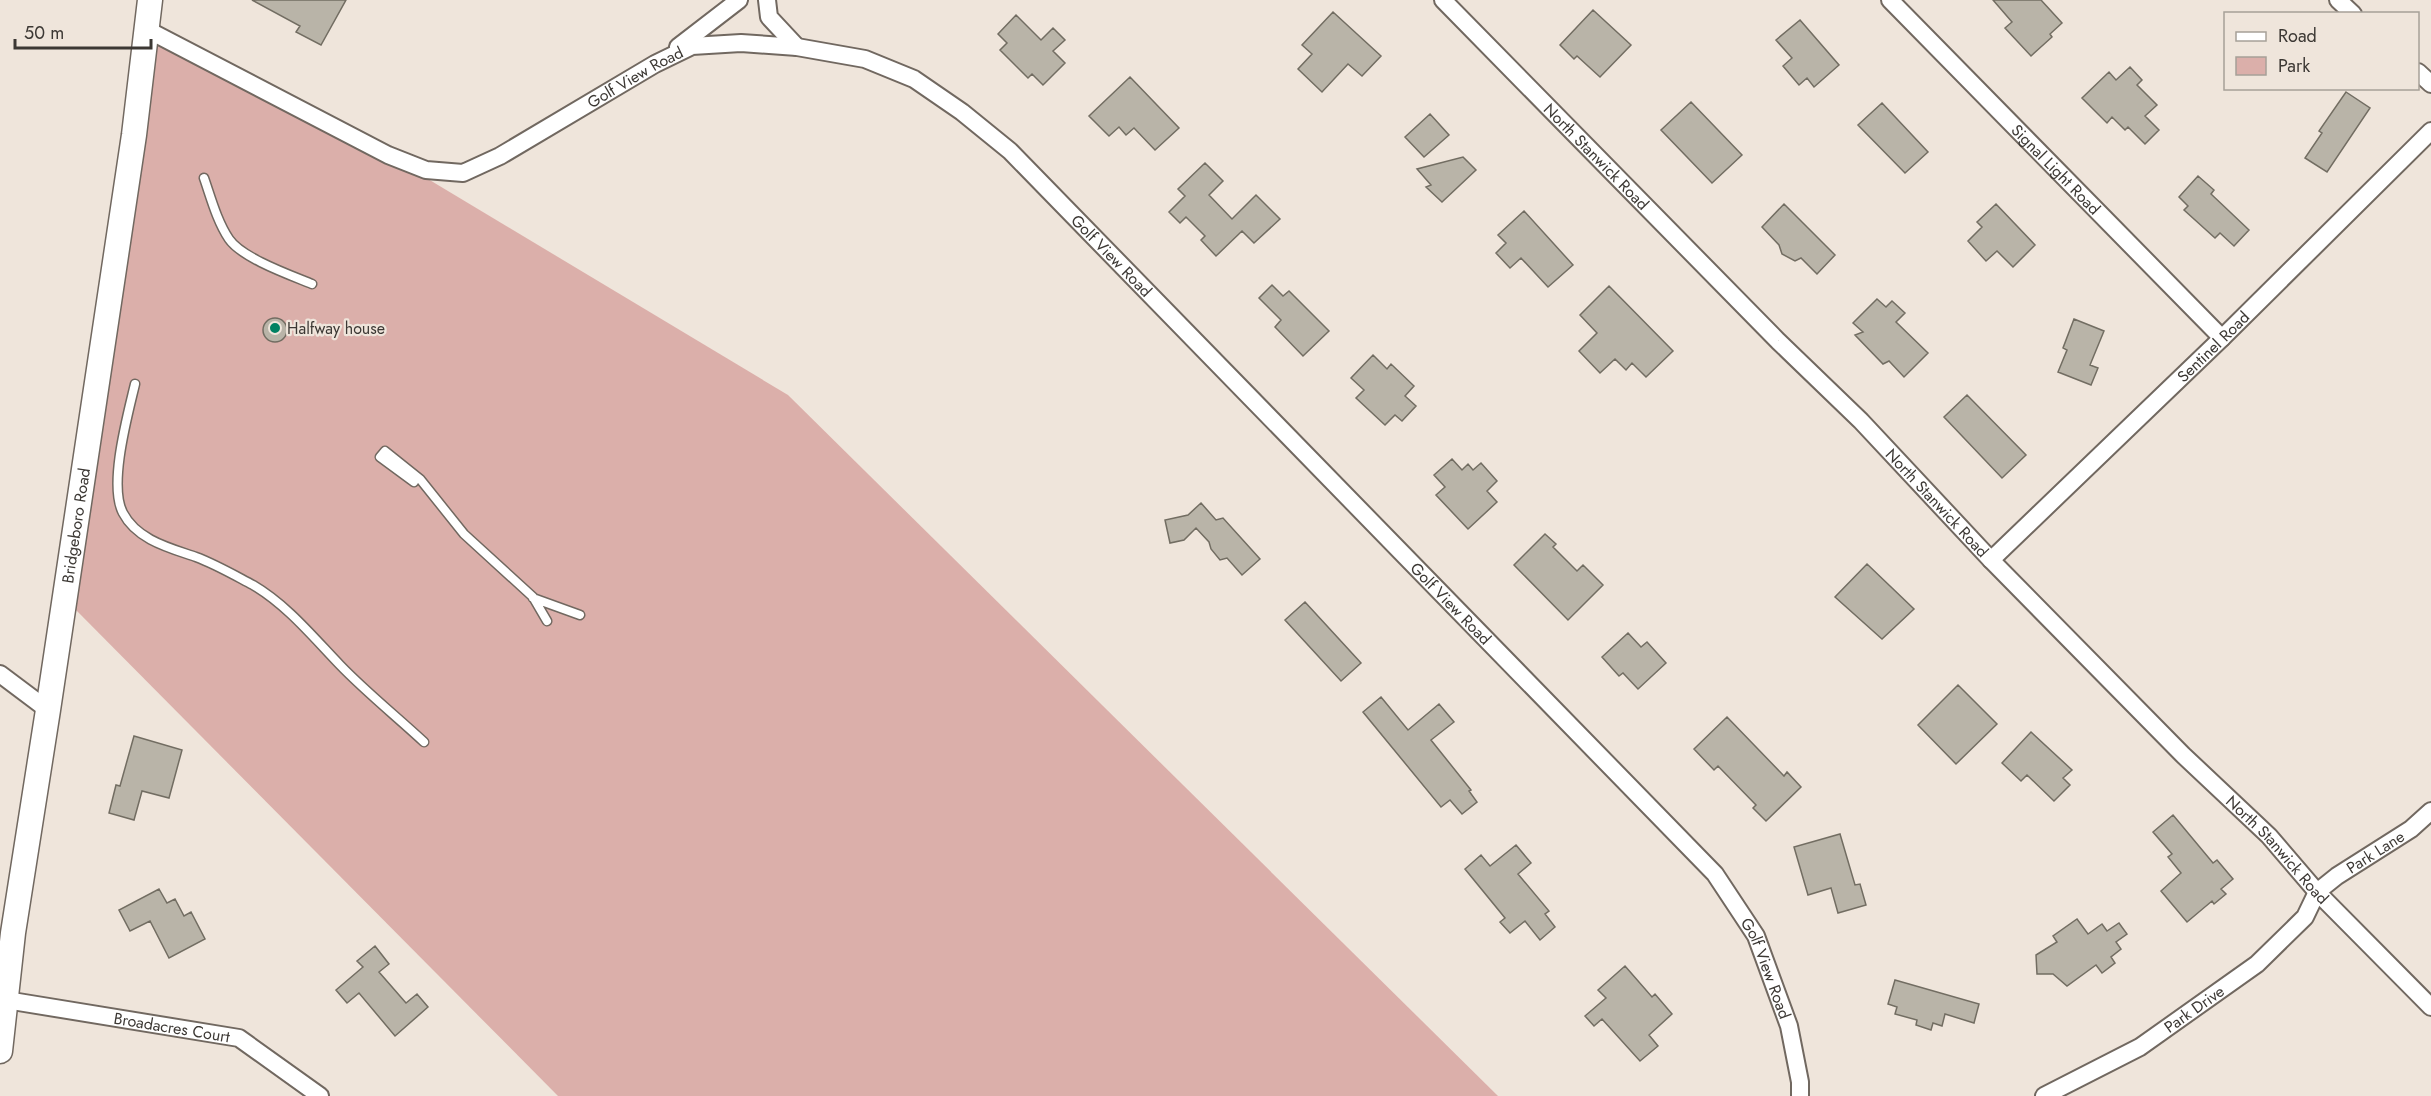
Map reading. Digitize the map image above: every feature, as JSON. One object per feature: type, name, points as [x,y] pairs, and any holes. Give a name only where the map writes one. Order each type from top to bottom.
[{"type":"main road","name":"Bridgeboro Road","points":[[0,1051],[6,1000],[9,933],[48,710],[134,135],[150,0]]},
{"type":"street","points":[[656,64],[739,0]]},
{"type":"street","points":[[767,0],[769,17],[797,47]]},
{"type":"street","name":"North Stanwick Road","points":[[1443,0],[1778,341],[1861,421],[1991,560],[2199,771],[2269,836],[2318,892],[2431,1006]]},
{"type":"street","name":"Signal Light Road","points":[[1890,0],[2222,339]]},
{"type":"street","points":[[2338,0],[2351,12]]},
{"type":"street","name":"Golf View Road","points":[[146,29],[388,155],[426,170],[463,173],[500,156],[656,64],[692,46],[741,43],[797,47],[865,59],[914,79],[962,112],[1010,151],[1715,874],[1756,936],[1789,1026],[1800,1082],[1800,1096]]},
{"type":"street","points":[[2419,73],[2431,84]]},
{"type":"street","name":"Sentinel Road","points":[[1991,560],[2222,339],[2431,131]]},
{"type":"street","points":[[0,674],[48,710]]},
{"type":"street","name":"Park Lane","points":[[2318,892],[2337,876],[2411,829],[2431,811]]},
{"type":"street","name":"Park Drive","points":[[2044,1096],[2140,1047],[2258,964],[2305,917],[2318,892]]},
{"type":"street","name":"Broadacres Court","points":[[6,1000],[239,1038],[320,1096]]},
{"type":"lane","points":[[204,177],[230,242],[260,262],[312,284]]},
{"type":"lane","points":[[135,384],[126,423],[117,484],[123,513],[156,542],[172,551],[195,557],[236,576],[274,601],[341,667],[424,742]]},
{"type":"lane","points":[[414,482],[380,457],[385,452],[420,479],[464,534],[533,597],[547,621]]},
{"type":"lane","points":[[533,597],[580,615]]},
{"type":"green space","points":[[153,25],[173,34],[388,155],[788,395],[1498,1096],[558,1096],[72,606]]},
{"type":"building","points":[[252,0],[346,0],[321,45],[296,32],[300,26]]},
{"type":"building","points":[[1993,0],[2041,0],[2062,23],[2050,34],[2052,37],[2031,56],[2005,28],[2012,22]]},
{"type":"building","points":[[1593,10],[1631,45],[1600,77],[1577,56],[1574,59],[1560,45]]},
{"type":"building","points":[[1333,12],[1381,56],[1362,76],[1348,64],[1322,92],[1298,69],[1312,54],[1302,45]]},
{"type":"building","points":[[1016,15],[1041,40],[1053,28],[1065,40],[1053,51],[1065,63],[1043,85],[1032,74],[1028,78],[1000,50],[1007,43],[998,34]]},
{"type":"building","points":[[1800,20],[1839,65],[1814,87],[1807,78],[1799,85],[1783,66],[1792,58],[1776,40]]},
{"type":"building","points":[[2130,67],[2142,80],[2137,85],[2157,105],[2145,116],[2159,130],[2145,144],[2128,127],[2125,130],[2112,117],[2107,123],[2082,98],[2109,72],[2116,80]]},
{"type":"building","points":[[1130,77],[1179,128],[1155,150],[1134,128],[1126,135],[1119,127],[1109,136],[1089,116]]},
{"type":"building","points":[[2346,92],[2370,108],[2327,172],[2305,158],[2322,133],[2319,131]]},
{"type":"building","points":[[1691,102],[1742,155],[1712,183],[1661,130]]},
{"type":"building","points":[[1882,103],[1928,152],[1905,173],[1858,125]]},
{"type":"building","points":[[1430,114],[1449,135],[1424,157],[1405,137]]},
{"type":"building","points":[[1463,157],[1476,170],[1442,202],[1426,187],[1431,185],[1417,169]]},
{"type":"building","points":[[1205,163],[1223,181],[1209,195],[1232,219],[1256,195],[1280,219],[1254,243],[1242,231],[1216,256],[1201,240],[1205,236],[1186,217],[1180,223],[1169,212],[1185,196],[1178,189]]},
{"type":"building","points":[[2198,176],[2214,190],[2211,194],[2249,230],[2234,246],[2220,233],[2215,238],[2184,210],[2188,206],[2179,197]]},
{"type":"building","points":[[1784,204],[1835,255],[1817,274],[1801,258],[1795,261],[1782,254],[1779,245],[1762,227]]},
{"type":"building","points":[[1996,204],[2035,245],[2013,267],[1997,251],[1986,261],[1968,241],[1982,227],[1977,222]]},
{"type":"building","points":[[1524,211],[1573,265],[1548,287],[1521,258],[1510,268],[1496,253],[1506,243],[1498,235]]},
{"type":"building","points":[[1272,285],[1283,296],[1289,291],[1329,331],[1303,356],[1275,327],[1281,320],[1259,298]]},
{"type":"building","points":[[1609,286],[1673,351],[1646,377],[1632,363],[1626,370],[1615,359],[1600,373],[1579,351],[1597,333],[1580,315]]},
{"type":"building","points":[[1877,299],[1886,307],[1892,301],[1905,313],[1896,322],[1928,353],[1904,377],[1889,361],[1883,364],[1855,335],[1863,332],[1853,323]]},
{"type":"building","name":"Halfway house","points":[[275,318],[283,322],[287,330],[283,338],[275,342],[267,338],[263,330],[267,322]]},
{"type":"building","points":[[2074,319],[2104,331],[2090,365],[2098,368],[2091,385],[2058,372],[2067,350],[2063,348]]},
{"type":"building","points":[[1373,355],[1387,369],[1391,364],[1414,386],[1405,396],[1416,406],[1402,421],[1395,415],[1385,425],[1356,398],[1364,390],[1351,378]]},
{"type":"building","points":[[1967,395],[2026,455],[2002,478],[1944,417]]},
{"type":"building","points":[[1452,459],[1462,470],[1468,464],[1473,470],[1481,463],[1497,481],[1487,491],[1497,502],[1468,529],[1436,495],[1445,487],[1434,475]]},
{"type":"building","points":[[1201,503],[1216,520],[1223,518],[1260,559],[1242,575],[1227,558],[1220,560],[1211,549],[1209,542],[1196,528],[1184,540],[1170,543],[1165,520],[1188,515]]},
{"type":"building","points":[[1545,534],[1556,544],[1553,547],[1577,571],[1583,565],[1603,585],[1568,620],[1514,565]]},
{"type":"building","points":[[1867,564],[1914,609],[1882,639],[1835,597]]},
{"type":"building","points":[[1305,602],[1361,663],[1341,681],[1285,620]]},
{"type":"building","points":[[1628,633],[1641,647],[1647,642],[1666,663],[1638,689],[1623,673],[1619,676],[1602,657]]},
{"type":"building","points":[[1958,685],[1997,724],[1956,764],[1918,725]]},
{"type":"building","points":[[1381,697],[1408,730],[1439,704],[1454,722],[1431,740],[1471,790],[1469,791],[1477,802],[1462,814],[1450,800],[1441,807],[1363,712]]},
{"type":"building","points":[[1727,717],[1784,776],[1787,772],[1801,787],[1766,821],[1753,808],[1756,805],[1718,766],[1714,770],[1694,749]]},
{"type":"building","points":[[2031,732],[2072,770],[2063,778],[2070,785],[2054,801],[2027,775],[2021,781],[2002,763]]},
{"type":"building","points":[[134,736],[182,750],[169,798],[142,791],[134,820],[109,813],[116,785],[120,786]]},
{"type":"building","points":[[2173,815],[2213,863],[2217,860],[2233,879],[2221,889],[2226,894],[2214,904],[2212,901],[2187,922],[2161,891],[2181,873],[2168,857],[2172,854],[2153,832]]},
{"type":"building","points":[[1840,834],[1855,885],[1860,884],[1866,905],[1838,913],[1831,888],[1808,895],[1794,847]]},
{"type":"building","points":[[1516,845],[1531,863],[1518,874],[1549,911],[1545,914],[1555,927],[1540,940],[1525,921],[1510,933],[1500,922],[1505,918],[1465,869],[1481,855],[1490,866]]},
{"type":"building","points":[[159,889],[167,903],[175,899],[184,916],[191,912],[205,939],[169,958],[150,921],[130,931],[119,910]]},
{"type":"building","points":[[2077,919],[2088,934],[2102,924],[2107,931],[2119,923],[2127,934],[2116,942],[2121,949],[2111,957],[2115,963],[2102,973],[2096,965],[2067,986],[2053,974],[2037,974],[2036,955],[2057,942],[2053,936]]},
{"type":"building","points":[[375,946],[389,964],[379,972],[406,1003],[417,994],[428,1007],[395,1036],[359,993],[347,1003],[336,990],[363,967],[357,961]]},
{"type":"building","points":[[1625,966],[1652,997],[1655,994],[1672,1014],[1649,1035],[1658,1046],[1640,1061],[1602,1019],[1594,1026],[1585,1016],[1606,998],[1598,990]]},
{"type":"building","points":[[1895,980],[1979,1004],[1974,1023],[1945,1014],[1942,1026],[1933,1023],[1931,1030],[1916,1025],[1917,1020],[1895,1014],[1897,1007],[1888,1004]]},
{"type":"place","name":"Halfway house","points":[[275,328]]}]
